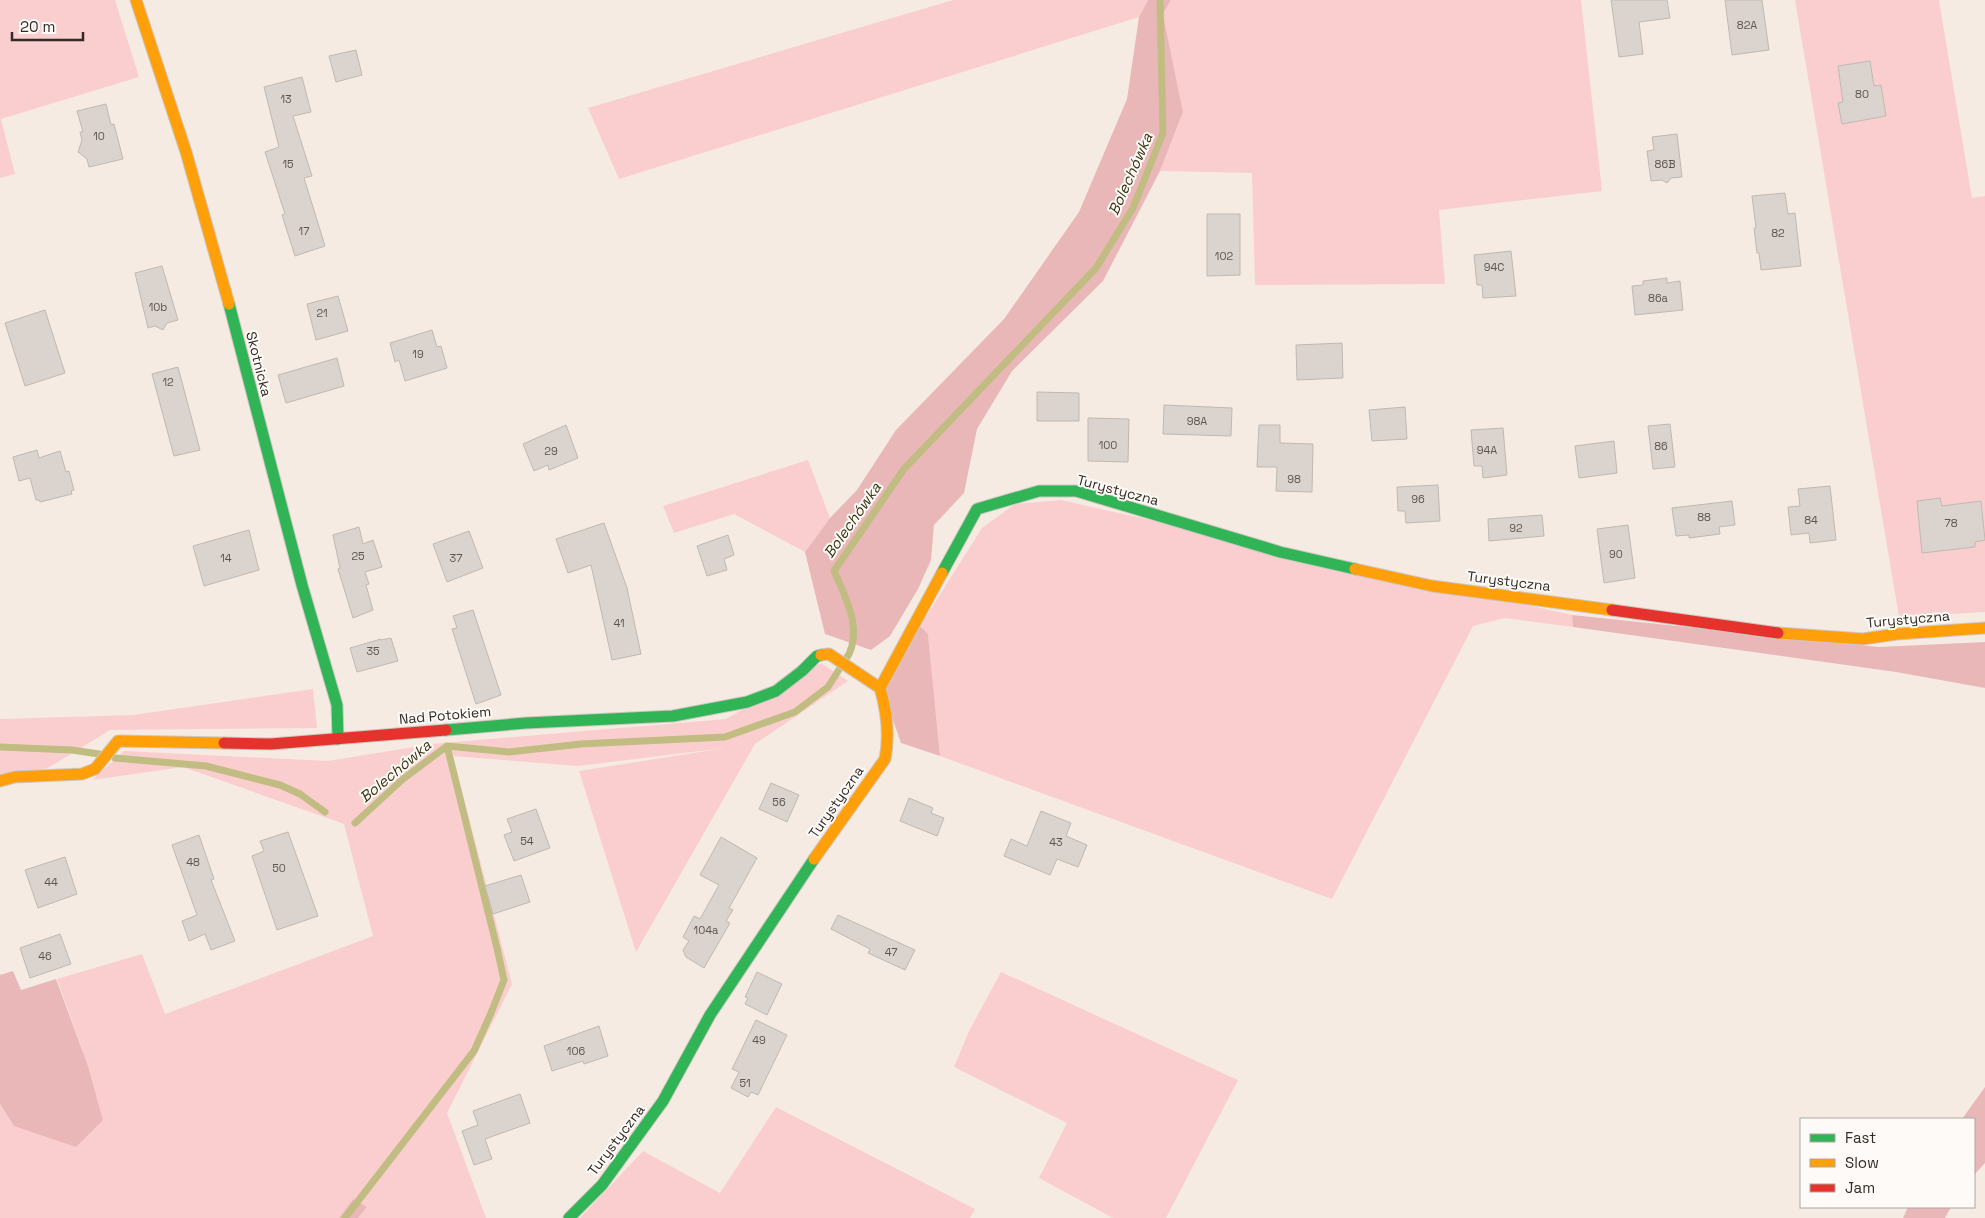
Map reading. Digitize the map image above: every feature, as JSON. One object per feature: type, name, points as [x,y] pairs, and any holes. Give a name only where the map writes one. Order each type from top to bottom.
[{"type":"street","name":"Skotnicka","points":[[136,0],[186,152],[242,352],[302,585],[337,705],[338,739]]},
{"type":"street","name":"Turystyczna","points":[[569,1218],[602,1185],[664,1101],[710,1015],[799,880],[885,759],[889,742],[885,705],[880,688],[977,508],[1039,491],[1076,491],[1280,552],[1432,586],[1781,633],[1863,639],[1897,634],[1985,628]]},
{"type":"street","name":"Nad Potokiem","points":[[0,781],[15,777],[82,774],[95,769],[118,741],[271,744],[526,723],[673,716],[747,702],[776,691],[802,671],[817,656],[829,654],[880,688]]},
{"type":"shaded area","points":[[0,0],[115,0],[139,77],[1,119],[15,174],[0,178]]},
{"type":"shaded area","points":[[953,0],[1148,0],[1139,17],[619,179],[588,108]]},
{"type":"shaded area","points":[[1148,0],[1171,0],[1163,14],[1183,112],[1160,171],[1103,281],[1012,371],[977,429],[964,493],[934,525],[931,560],[918,589],[890,636],[871,650],[825,634],[805,552],[830,518],[857,490],[896,430],[1004,319],[1079,212],[1127,99],[1139,17]]},
{"type":"shaded area","points":[[1171,0],[1581,0],[1602,191],[1439,210],[1445,284],[1255,285],[1252,173],[1160,171],[1183,112],[1163,14]]},
{"type":"shaded area","points":[[1795,0],[1939,0],[1972,198],[1985,196],[1985,612],[1899,617]]},
{"type":"shaded area","points":[[808,460],[830,518],[805,552],[734,514],[674,533],[663,506]]},
{"type":"shaded area","points":[[1061,500],[1572,615],[1573,627],[1505,618],[1473,626],[1332,899],[940,756],[928,634],[920,626],[982,528],[1015,504]]},
{"type":"shaded area","points":[[1572,615],[1879,647],[1985,642],[1985,688],[1896,672],[1573,627]]},
{"type":"shaded area","points":[[920,626],[928,634],[940,756],[901,743],[880,683]]},
{"type":"shaded area","points":[[821,663],[848,681],[755,744],[636,952],[579,771],[725,748],[578,766],[453,756],[512,984],[447,1113],[486,1218],[358,1218],[367,1207],[353,1199],[339,1218],[0,1218],[0,1104],[14,1126],[103,1120],[88,1066],[57,979],[142,954],[165,1014],[373,936],[344,824],[183,767],[92,780],[124,751],[328,761],[432,744],[726,719]]},
{"type":"shaded area","points":[[313,689],[317,728],[110,730],[48,768],[0,777],[0,719],[133,715]]},
{"type":"shaded area","points":[[13,971],[21,990],[56,979],[88,1066],[103,1120],[76,1147],[14,1126],[0,1104],[0,975]]},
{"type":"shaded area","points":[[1001,972],[1238,1080],[1166,1218],[1113,1218],[1039,1178],[1067,1123],[954,1067],[969,1031]]},
{"type":"shaded area","points":[[1985,1087],[1985,1163],[1975,1174],[1975,1118],[1963,1118]]},
{"type":"shaded area","points":[[776,1107],[975,1209],[970,1218],[580,1218],[643,1151],[720,1193]]},
{"type":"shaded area","points":[[353,1199],[367,1207],[358,1218],[339,1218]]},
{"type":"shaded area","points":[[1908,1208],[1950,1208],[1945,1218],[1903,1218]]},
{"type":"building","points":[[1611,0],[1667,0],[1670,18],[1639,22],[1643,54],[1619,57]]},
{"type":"building","points":[[1725,0],[1762,0],[1769,50],[1732,55]]},
{"type":"building","points":[[356,50],[362,75],[336,82],[329,56]]},
{"type":"building","points":[[1870,61],[1874,86],[1881,85],[1886,116],[1842,124],[1838,103],[1843,102],[1838,66]]},
{"type":"building","points":[[302,77],[311,112],[293,116],[312,176],[304,178],[325,246],[295,256],[282,215],[285,214],[265,152],[279,147],[264,87]]},
{"type":"building","points":[[106,104],[111,125],[114,124],[123,159],[89,167],[87,159],[78,152],[82,140],[80,132],[83,132],[77,111]]},
{"type":"building","points":[[1677,134],[1682,177],[1671,178],[1667,183],[1662,180],[1651,181],[1647,151],[1654,150],[1652,137]]},
{"type":"building","points":[[1785,193],[1788,214],[1795,213],[1801,266],[1761,270],[1759,253],[1757,253],[1752,196]]},
{"type":"building","points":[[1207,214],[1240,214],[1240,275],[1207,276]]},
{"type":"building","points":[[1511,251],[1516,296],[1483,298],[1482,285],[1477,285],[1474,255]]},
{"type":"building","points":[[162,266],[178,320],[167,323],[163,330],[155,326],[148,328],[135,273]]},
{"type":"building","points":[[1667,278],[1667,283],[1680,281],[1683,310],[1635,315],[1632,286],[1643,285],[1643,281]]},
{"type":"building","points":[[338,296],[348,331],[316,340],[307,304]]},
{"type":"building","points":[[45,310],[65,373],[25,386],[5,323]]},
{"type":"building","points":[[432,330],[437,347],[441,346],[447,368],[405,381],[399,360],[395,362],[390,343]]},
{"type":"building","points":[[1342,343],[1343,378],[1297,380],[1296,345]]},
{"type":"building","points":[[337,358],[344,386],[286,403],[278,375]]},
{"type":"building","points":[[178,367],[200,450],[174,456],[152,374]]},
{"type":"building","points":[[1037,392],[1079,393],[1079,421],[1037,421]]},
{"type":"building","points":[[1164,405],[1232,408],[1231,436],[1163,434]]},
{"type":"building","points":[[1405,407],[1407,439],[1372,441],[1369,410]]},
{"type":"building","points":[[1088,418],[1129,419],[1128,462],[1088,461]]},
{"type":"building","points":[[1670,424],[1675,467],[1653,469],[1648,426]]},
{"type":"building","points":[[566,425],[578,458],[549,470],[548,465],[534,471],[523,444]]},
{"type":"building","points":[[1259,425],[1280,425],[1280,443],[1313,444],[1312,492],[1276,491],[1277,467],[1257,467]]},
{"type":"building","points":[[1503,428],[1507,475],[1483,478],[1482,466],[1474,466],[1471,430]]},
{"type":"building","points":[[1614,441],[1617,473],[1579,478],[1575,446]]},
{"type":"building","points":[[37,450],[39,458],[60,451],[66,472],[69,471],[74,490],[71,491],[72,494],[40,502],[36,500],[30,478],[19,481],[13,457]]},
{"type":"building","points":[[1438,485],[1440,521],[1406,523],[1405,511],[1398,511],[1397,487]]},
{"type":"building","points":[[1830,486],[1836,540],[1810,543],[1809,533],[1791,535],[1788,507],[1800,506],[1798,489]]},
{"type":"building","points":[[1940,498],[1942,506],[1981,501],[1985,540],[1975,542],[1975,547],[1922,553],[1917,501]]},
{"type":"building","points":[[1732,501],[1735,525],[1719,527],[1720,534],[1689,538],[1689,535],[1676,536],[1672,508]]},
{"type":"building","points":[[1542,515],[1544,536],[1489,541],[1488,519]]},
{"type":"building","points":[[604,523],[627,588],[641,654],[612,660],[591,565],[568,573],[556,539]]},
{"type":"building","points":[[1628,525],[1635,578],[1604,583],[1597,529]]},
{"type":"building","points":[[359,527],[363,544],[373,540],[382,567],[365,572],[369,584],[366,585],[373,610],[353,618],[338,569],[340,568],[333,535]]},
{"type":"building","points":[[249,530],[259,570],[204,586],[193,546]]},
{"type":"building","points":[[469,531],[483,568],[447,582],[433,544]]},
{"type":"building","points":[[728,535],[734,555],[724,559],[727,570],[707,576],[697,546]]},
{"type":"building","points":[[473,610],[501,695],[476,704],[452,629],[457,628],[453,616]]},
{"type":"building","points":[[391,638],[398,661],[357,672],[350,648]]},
{"type":"building","points":[[771,783],[799,795],[787,822],[759,809]]},
{"type":"building","points":[[909,798],[933,808],[931,813],[944,818],[937,836],[900,821]]},
{"type":"building","points":[[536,809],[550,848],[514,861],[504,835],[512,832],[507,819]]},
{"type":"building","points":[[1041,811],[1071,823],[1066,836],[1087,845],[1078,867],[1057,859],[1050,875],[1004,856],[1011,839],[1027,846]]},
{"type":"building","points":[[288,832],[318,916],[277,930],[252,856],[264,851],[260,841]]},
{"type":"building","points":[[199,835],[214,879],[211,880],[235,941],[211,950],[205,934],[189,941],[182,921],[197,915],[172,845]]},
{"type":"building","points":[[721,837],[757,858],[729,908],[733,910],[726,921],[730,923],[704,968],[686,957],[683,950],[689,941],[683,937],[694,916],[700,919],[719,885],[700,875]]},
{"type":"building","points":[[65,857],[77,894],[38,908],[25,870]]},
{"type":"building","points":[[521,875],[530,902],[493,914],[485,886]]},
{"type":"building","points":[[838,915],[915,950],[905,970],[868,953],[870,949],[831,929]]},
{"type":"building","points":[[60,934],[71,964],[30,978],[20,948]]},
{"type":"building","points":[[757,972],[782,984],[767,1015],[745,1004],[748,998],[745,997]]},
{"type":"building","points":[[756,1020],[787,1035],[758,1095],[751,1092],[748,1097],[731,1088],[739,1072],[732,1069]]},
{"type":"building","points":[[599,1026],[608,1056],[584,1064],[583,1061],[552,1071],[544,1046]]},
{"type":"building","points":[[520,1094],[530,1123],[485,1139],[492,1159],[474,1165],[462,1131],[478,1125],[473,1111]]},
{"type":"waterway","name":"Bolechówka","points":[[846,659],[851,649],[853,626],[848,604],[834,571],[904,469],[1096,268],[1133,208],[1163,133],[1160,0]]},
{"type":"waterway","name":"Bolechówka","points":[[355,823],[403,779],[447,746],[509,752],[581,744],[725,737],[795,712],[828,687],[840,668]]},
{"type":"waterway","points":[[345,1218],[474,1051],[504,980],[447,746]]},
{"type":"waterway","name":"Bolechówka","points":[[0,747],[72,750],[99,754]]},
{"type":"waterway","name":"Bolechówka","points":[[115,758],[206,766],[280,785],[300,794],[325,812]]},
{"type":"traffic: fast","points":[[229,304],[302,585],[337,705],[338,739]]},
{"type":"traffic: fast","points":[[942,573],[977,509],[1039,491],[1076,491],[1280,552],[1355,569]]},
{"type":"traffic: fast","points":[[446,730],[526,723],[673,716],[747,702],[776,691],[802,671],[817,656],[821,655]]},
{"type":"traffic: fast","points":[[569,1218],[602,1185],[663,1101],[710,1015],[814,859]]},
{"type":"traffic: slow","points":[[136,0],[186,152],[229,304]]},
{"type":"traffic: slow","points":[[1355,569],[1432,586],[1612,610]]},
{"type":"traffic: slow","points":[[814,859],[885,759],[887,723],[880,688],[942,573]]},
{"type":"traffic: slow","points":[[1778,633],[1863,639],[1897,634],[1985,628]]},
{"type":"traffic: slow","points":[[821,655],[829,654],[880,688]]},
{"type":"traffic: slow","points":[[0,781],[15,777],[82,774],[95,769],[118,741],[224,743]]},
{"type":"traffic: jam","points":[[1612,610],[1778,633]]},
{"type":"traffic: jam","points":[[224,743],[271,744],[446,730]]}]
